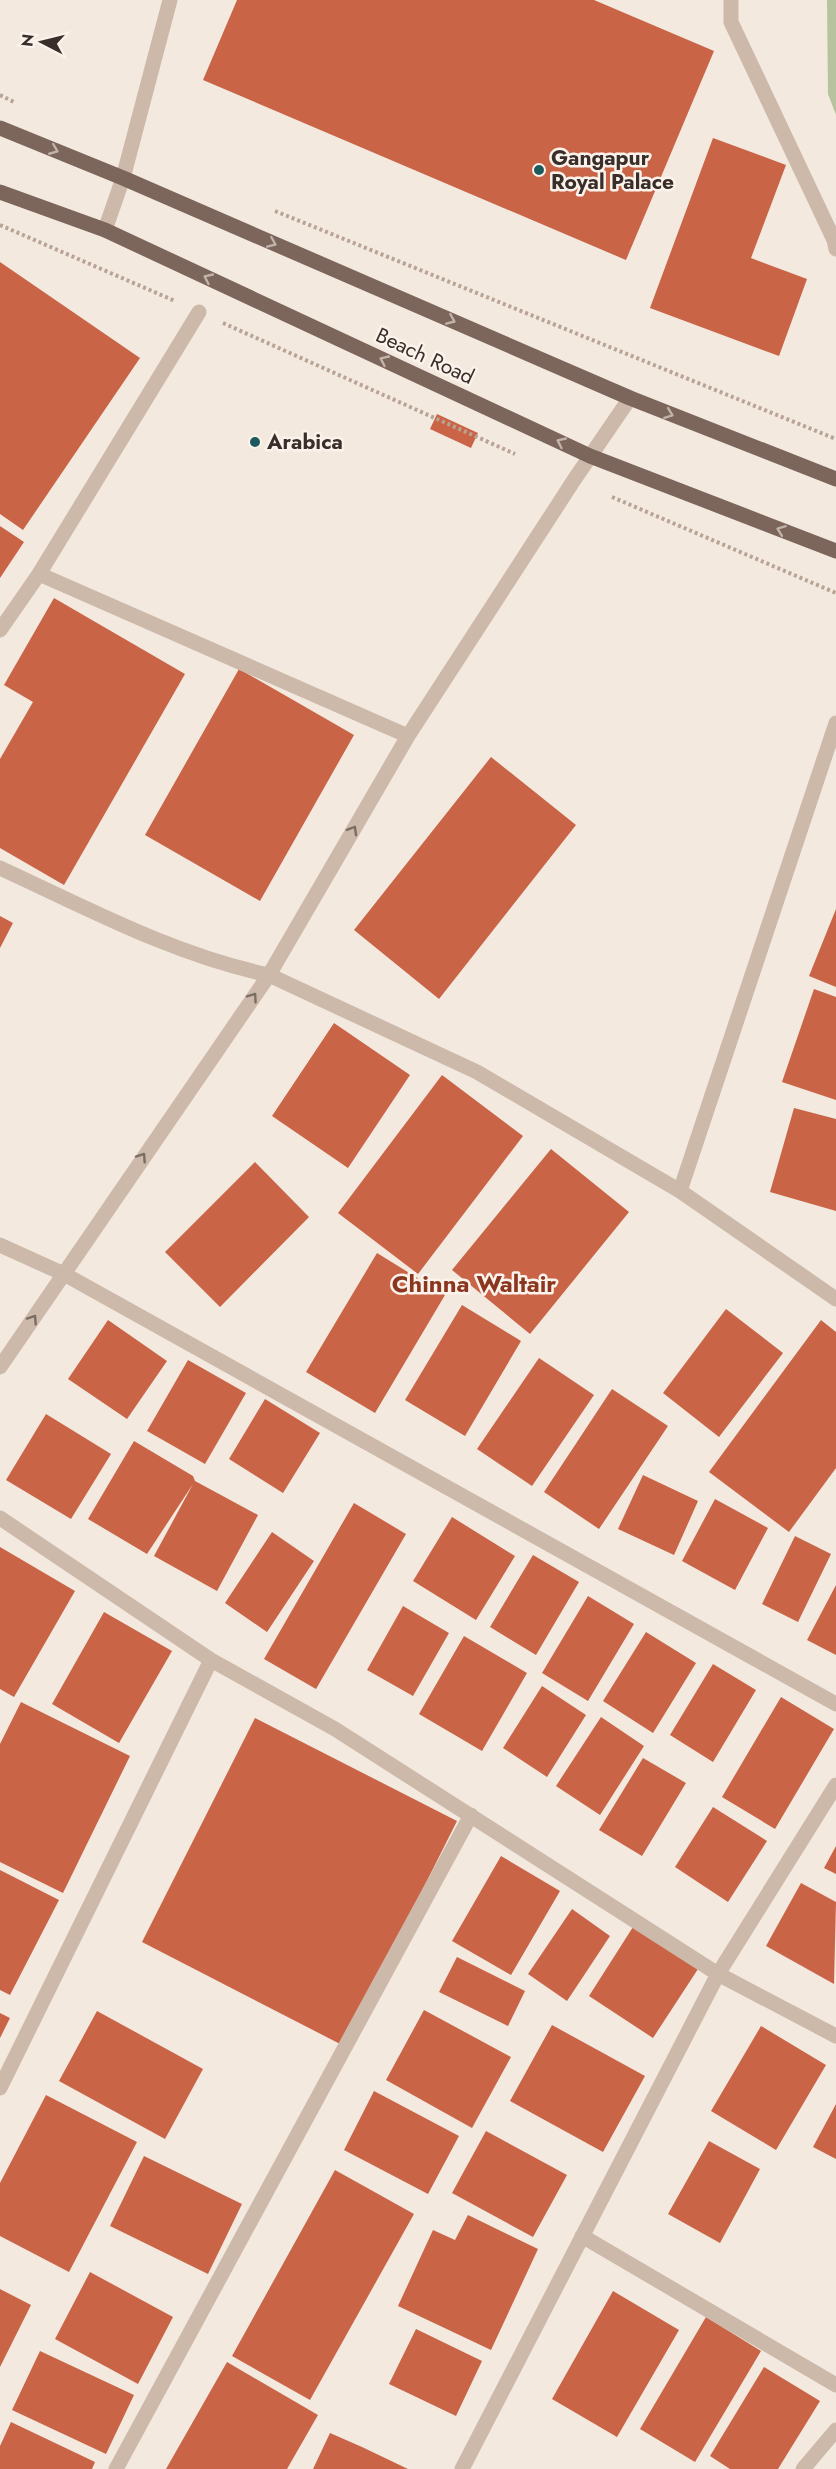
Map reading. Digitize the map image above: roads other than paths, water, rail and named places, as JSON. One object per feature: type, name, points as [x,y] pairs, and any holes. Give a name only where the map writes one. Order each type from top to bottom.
[{"type":"main road","name":"Beach Road","points":[[0,128],[123,178],[630,398],[836,479]]},
{"type":"main road","name":"Beach Road","points":[[0,192],[105,230],[590,456],[836,551]]},
{"type":"street","points":[[105,230],[123,178],[170,0]]},
{"type":"street","points":[[731,0],[732,22],[834,240],[836,249]]},
{"type":"street","points":[[0,630],[39,574],[199,312]]},
{"type":"street","points":[[0,1367],[269,975],[408,736],[630,398]]},
{"type":"street","points":[[39,574],[408,736]]},
{"type":"street","points":[[680,1191],[836,723]]},
{"type":"street","points":[[0,868],[158,940],[231,967],[269,975],[477,1072],[680,1191],[836,1299]]},
{"type":"street","points":[[0,1245],[64,1274],[836,1704]]},
{"type":"street","points":[[0,1518],[211,1660],[335,1729],[718,1974],[836,2036]]},
{"type":"street","points":[[0,2088],[211,1660]]},
{"type":"street","points":[[462,2469],[718,1974],[836,1785]]},
{"type":"street","points":[[116,2469],[471,1815]]},
{"type":"street","points":[[582,2236],[836,2385]]},
{"type":"street","points":[[803,2469],[836,2430]]},
{"type":"place","name":"Gangapur Royal Palace","points":[[539,170]]},
{"type":"place","name":"Arabica","points":[[255,442]]},
{"type":"district","name":"Chinna Waltair","points":[[474,1283]]}]
